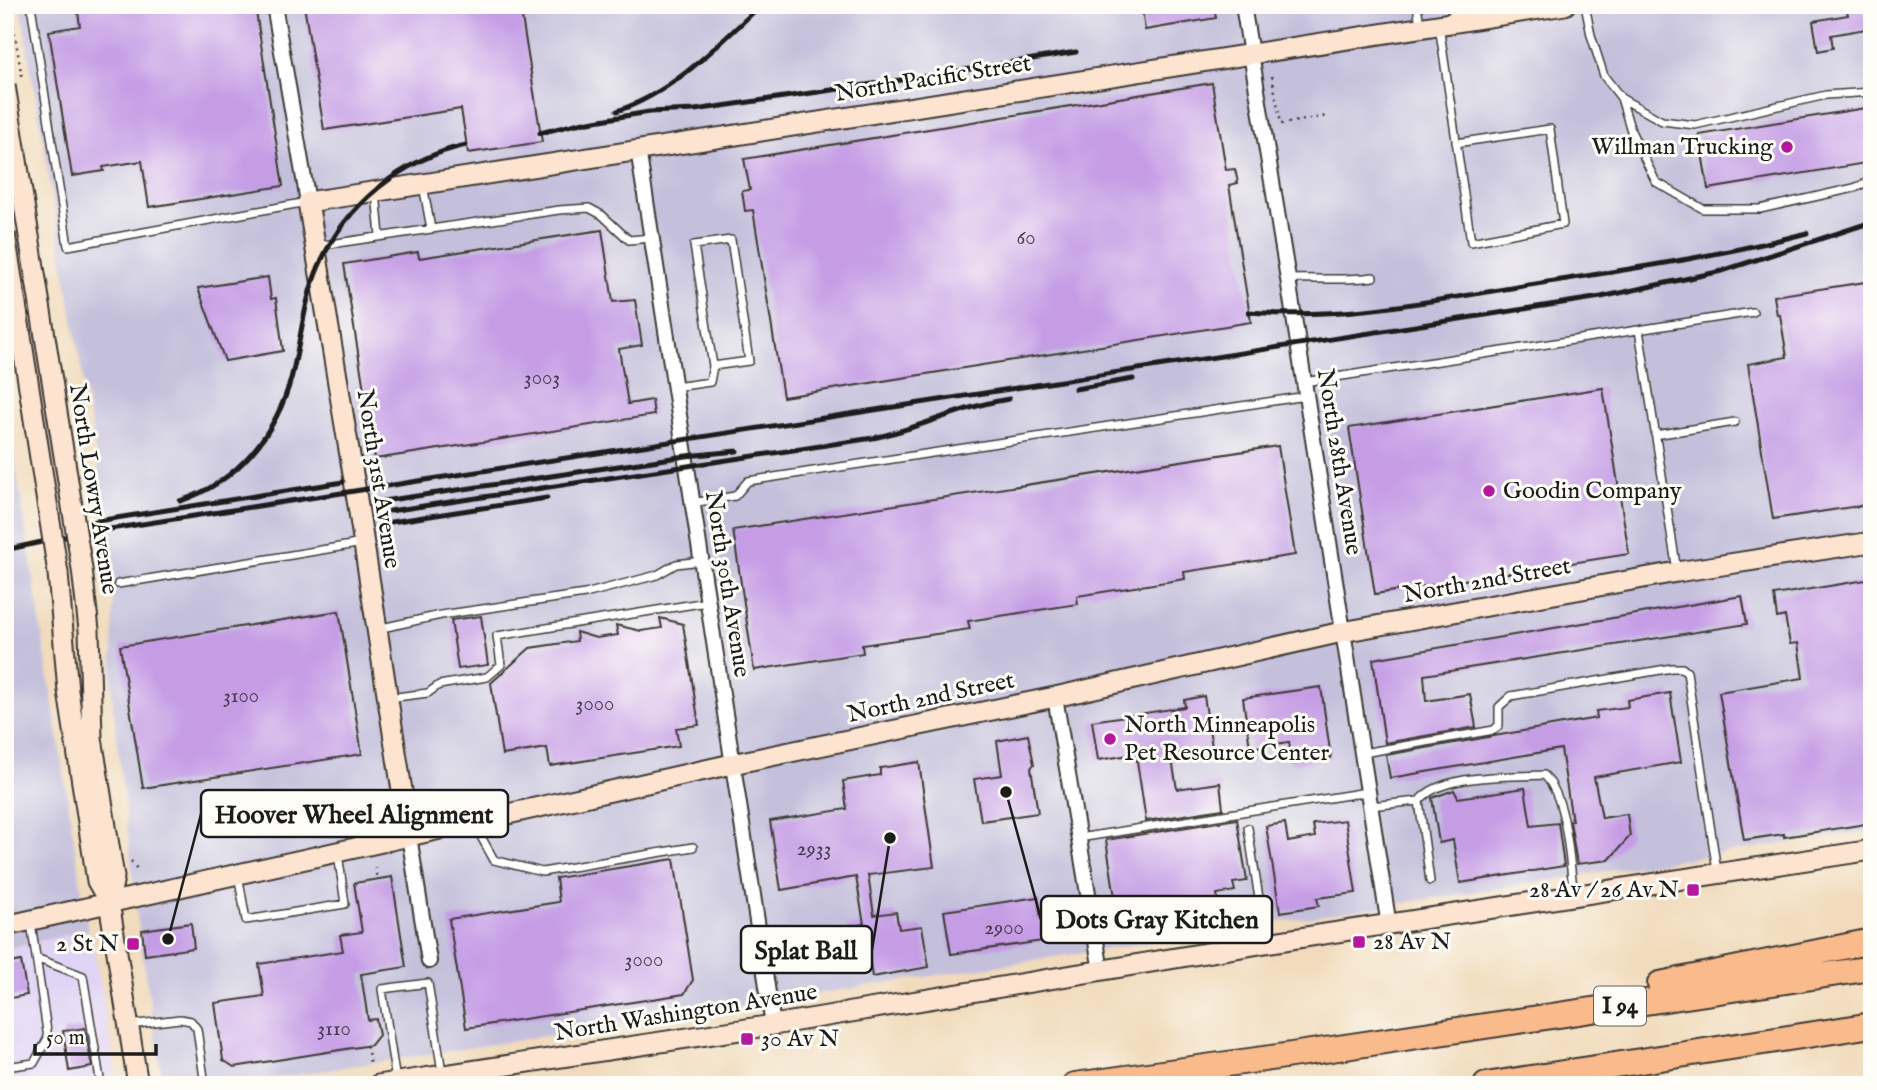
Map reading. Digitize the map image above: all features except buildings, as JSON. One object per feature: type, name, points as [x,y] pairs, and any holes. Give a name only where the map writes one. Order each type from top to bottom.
[{"type":"highway","points":[[1368,1043],[1872,941]]},
{"type":"highway","name":"I 94","points":[[1075,1085],[1872,968]]},
{"type":"highway","name":"I 94","points":[[1486,1085],[1872,1026]]},
{"type":"street","name":"North 31st Avenue","points":[[274,5],[364,543],[429,961]]},
{"type":"street","name":"North 28th Avenue","points":[[1242,5],[1288,279],[1389,926]]},
{"type":"street","name":"North Pacific Street","points":[[308,202],[1250,55],[1441,20],[1564,5]]},
{"type":"street","name":"North Lowry Avenue","points":[[5,85],[82,569],[89,630],[92,738],[114,877],[109,902],[138,1085]]},
{"type":"street","name":"North 30th Avenue","points":[[638,149],[773,1025]]},
{"type":"street","name":"North Lowry Avenue","points":[[5,234],[58,573],[68,691],[97,881],[109,902]]},
{"type":"street","name":"North 2nd Street","points":[[5,926],[1342,632],[1677,572],[1872,542]]},
{"type":"street","points":[[1055,697],[1101,971]]},
{"type":"street","name":"North Washington Avenue","points":[[387,1083],[773,1025],[1266,943],[1872,850]]},
{"type":"lane","points":[[31,5],[68,246],[308,202]]},
{"type":"lane","points":[[1417,5],[1441,20],[1456,143],[1471,242],[1563,224],[1550,129],[1456,143]]},
{"type":"lane","points":[[1585,5],[1604,76],[1620,98],[1631,131],[1656,182],[1703,209],[1760,209],[1854,188],[1872,181]]},
{"type":"lane","points":[[1620,98],[1662,121],[1695,125],[1826,95],[1872,92]]},
{"type":"lane","points":[[423,182],[431,229]]},
{"type":"lane","points":[[376,190],[380,236]]},
{"type":"lane","points":[[315,247],[559,210],[589,208],[602,215],[629,240],[651,238]]},
{"type":"lane","points":[[674,387],[710,382],[713,366],[694,246],[731,240],[749,361],[713,366]]},
{"type":"lane","points":[[1288,279],[1335,278],[1347,281],[1373,277]]},
{"type":"lane","points":[[691,503],[735,496],[748,481],[1753,312]]},
{"type":"lane","points":[[1639,330],[1677,572]]},
{"type":"lane","points":[[1656,435],[1735,422]]},
{"type":"lane","points":[[118,583],[364,543]]},
{"type":"lane","points":[[377,629],[441,615],[585,594],[657,575],[676,565],[701,561]]},
{"type":"lane","points":[[388,698],[428,693],[439,685],[487,677],[501,665],[497,636],[707,602]]},
{"type":"lane","points":[[1362,753],[1494,730],[1499,725],[1499,708],[1511,696],[1682,668],[1687,672],[1717,874]]},
{"type":"lane","points":[[1430,881],[1419,802],[1427,791],[1468,780],[1544,775],[1552,783],[1561,808],[1574,895]]},
{"type":"lane","points":[[1079,838],[1369,799],[1419,802]]},
{"type":"lane","points":[[472,822],[495,860],[542,872],[693,847]]},
{"type":"lane","points":[[1248,828],[1266,943]]},
{"type":"lane","points":[[238,873],[246,920],[345,904],[337,852]]},
{"type":"lane","points":[[5,1067],[34,1063],[48,1038],[31,920]]},
{"type":"lane","points":[[36,958],[83,976],[101,1085]]},
{"type":"lane","points":[[387,1083],[382,989],[428,983],[443,1074]]},
{"type":"lane","points":[[128,1026],[180,1019],[191,1021],[197,1029],[205,1085]]},
{"type":"path","points":[[1272,76],[1281,124],[1327,116]]},
{"type":"path","points":[[375,867],[377,880]]},
{"type":"path","points":[[367,1046],[370,1062]]},
{"type":"shaded area","points":[[20,5],[1872,5],[1872,830],[230,1085],[163,1085],[139,932],[112,696],[114,562]]},
{"type":"shaded area","points":[[5,395],[88,930],[5,949]]},
{"type":"shaded area","points":[[88,930],[92,936],[118,1085],[5,1085],[5,949]]},
{"type":"railway","points":[[617,111],[638,103],[676,80],[761,5]]},
{"type":"railway","points":[[577,124],[649,112],[695,110],[1076,52]]},
{"type":"railway","points":[[540,133],[584,122]]},
{"type":"railway","points":[[180,501],[201,493],[237,468],[265,435],[276,416],[292,375],[314,279],[330,244],[344,223],[378,188],[398,173],[420,161],[466,145]]},
{"type":"railway","points":[[5,550],[78,534],[1601,297],[1722,271],[1872,222]]},
{"type":"railway","points":[[1249,312],[1319,313],[1390,307],[1669,262],[1807,233]]},
{"type":"railway","points":[[1075,389],[1133,379]]},
{"type":"railway","points":[[390,511],[873,438],[1009,399]]},
{"type":"railway","points":[[383,501],[686,456],[737,451]]},
{"type":"railway","points":[[91,522],[343,482]]},
{"type":"railway","points":[[391,522],[547,498]]},
{"type":"place","name":"Willman Trucking","points":[[1787,147]]},
{"type":"place","name":"Goodin Company","points":[[1489,491]]},
{"type":"place","name":"North Minneapolis Pet Resource Center","points":[[1110,739]]},
{"type":"place","name":"Dots Gray Kitchen","points":[[1006,792]]},
{"type":"place","name":"Splat Ball","points":[[890,838]]},
{"type":"place","name":"28 Av / 26 Av N","points":[[1693,890]]},
{"type":"place","name":"Hoover Wheel Alignment","points":[[168,939]]},
{"type":"place","name":"28 Av N","points":[[1359,942]]},
{"type":"place","name":"2 St N","points":[[133,944]]},
{"type":"place","name":"30 Av N","points":[[747,1039]]}]
